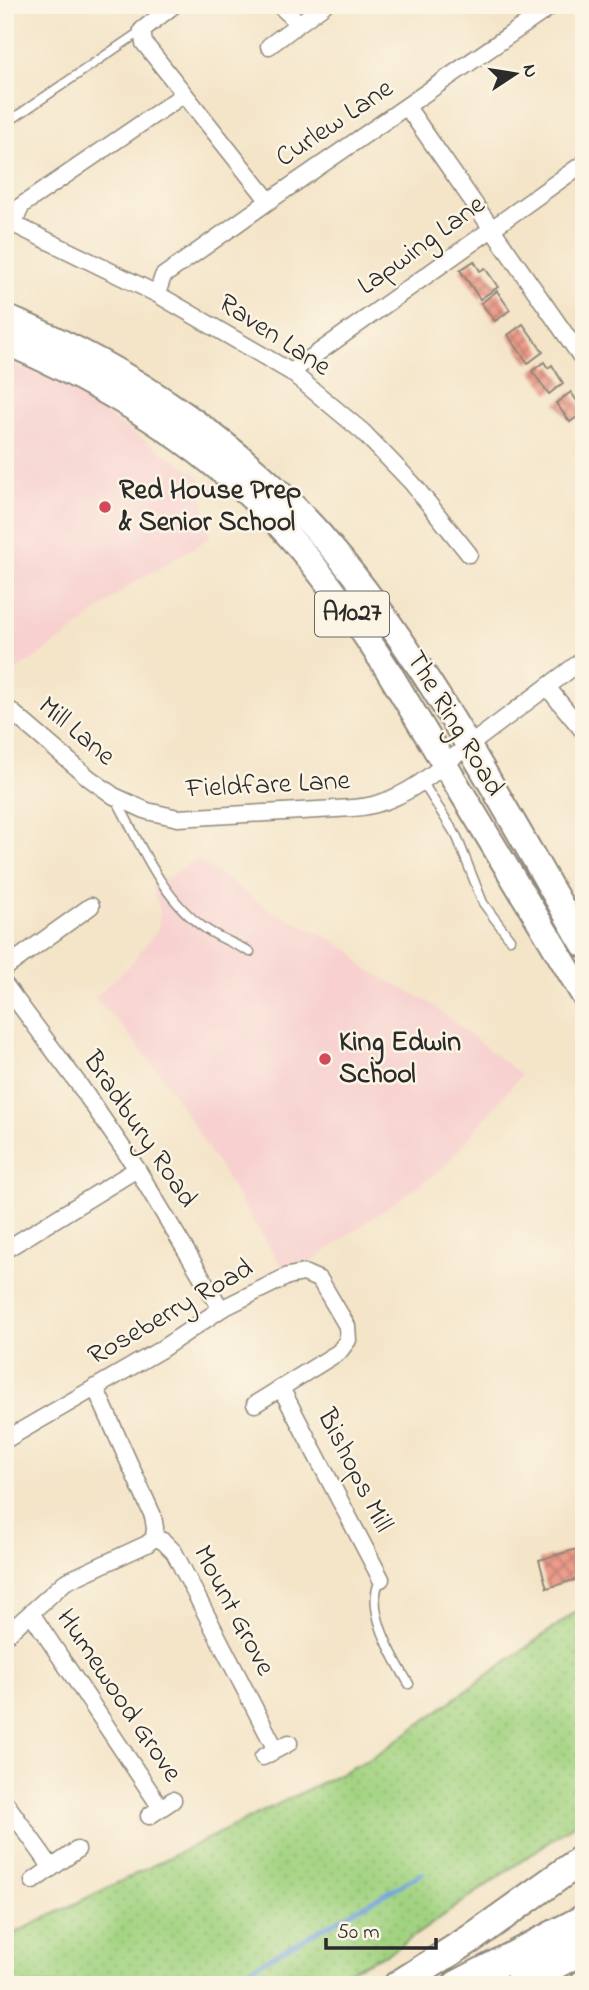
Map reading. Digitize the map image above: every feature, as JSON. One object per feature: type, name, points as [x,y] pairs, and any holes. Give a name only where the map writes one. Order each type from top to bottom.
[{"type":"highway","points":[[408,1978],[530,1898],[584,1858]]},
{"type":"highway","points":[[457,1985],[584,1919]]},
{"type":"highway","points":[[517,1985],[584,1949]]},
{"type":"main road","name":"The Ring Road","points":[[5,317],[106,365],[156,394],[236,454],[276,491],[340,558],[410,652],[584,945]]},
{"type":"main road","name":"The Ring Road","points":[[5,342],[45,359],[104,390],[183,441],[239,486],[302,550],[353,616],[386,667],[584,996]]},
{"type":"street","points":[[174,5],[142,30],[144,43],[269,201]]},
{"type":"street","points":[[279,5],[299,23]]},
{"type":"street","points":[[269,46],[324,5]]},
{"type":"street","name":"Curlew Lane","points":[[157,294],[163,276],[553,5]]},
{"type":"street","points":[[9,222],[22,205],[183,95]]},
{"type":"street","points":[[407,107],[581,351]]},
{"type":"street","name":"Lapwing Lane","points":[[291,372],[584,163]]},
{"type":"street","name":"Raven Lane","points":[[9,222],[157,294],[291,372],[363,432],[412,484],[469,554]]},
{"type":"street","points":[[443,765],[584,660]]},
{"type":"street","points":[[547,687],[584,732]]},
{"type":"street","name":"Mill Lane","points":[[5,706],[50,747],[114,796]]},
{"type":"street","name":"Fieldfare Lane","points":[[114,796],[147,811],[178,817],[373,807],[423,783],[443,765]]},
{"type":"street","points":[[5,968],[91,906]]},
{"type":"street","name":"Bradbury Road","points":[[5,985],[137,1169],[221,1308]]},
{"type":"street","points":[[8,1242],[137,1169]]},
{"type":"street","name":"Roseberry Road","points":[[5,1440],[160,1350],[221,1308],[288,1276],[304,1273],[320,1280],[347,1326]]},
{"type":"street","name":"Bishops Mill","points":[[255,1404],[339,1352],[348,1340],[347,1326]]},
{"type":"street","name":"Mount Grove","points":[[95,1387],[153,1516],[154,1538],[163,1541],[174,1552],[276,1750]]},
{"type":"street","name":"Bishops Mill","points":[[281,1388],[381,1579]]},
{"type":"street","points":[[5,1636],[65,1582],[147,1544],[154,1538]]},
{"type":"street","name":"Humewood Grove","points":[[31,1613],[161,1808]]},
{"type":"street","points":[[5,1802],[52,1868]]},
{"type":"street","points":[[33,1881],[77,1850]]},
{"type":"lane","points":[[5,124],[142,30]]},
{"type":"lane","points":[[423,783],[457,837],[483,903],[510,939]]},
{"type":"lane","points":[[114,796],[167,890],[182,908],[205,929],[250,951]]},
{"type":"lane","points":[[381,1579],[375,1588],[378,1617],[389,1651],[409,1684]]},
{"type":"shaded area","name":"Red House Prep & Senior School","points":[[5,361],[49,377],[199,476],[210,538],[127,587],[67,636],[8,676],[5,676]]},
{"type":"shaded area","name":"King Edwin School","points":[[197,859],[265,907],[329,938],[355,954],[362,967],[429,1002],[521,1075],[443,1168],[309,1263],[282,1267],[163,1077],[121,1025],[94,998],[129,966],[158,929],[160,911],[152,887]]},
{"type":"green space","points":[[584,1606],[584,1817],[393,1951],[317,1985],[5,1985],[5,1938],[374,1757]]},
{"type":"building","points":[[474,261],[480,271],[485,268],[498,287],[480,299],[460,270]]},
{"type":"building","points":[[497,291],[510,310],[495,321],[481,303]]},
{"type":"building","points":[[523,324],[543,352],[528,363],[508,335]]},
{"type":"building","points":[[544,362],[548,368],[552,365],[563,383],[549,394],[532,371]]},
{"type":"building","points":[[571,392],[584,412],[570,422],[556,403]]},
{"type":"building","points":[[584,1547],[584,1577],[547,1588],[539,1560]]},
{"type":"waterway","points":[[220,1985],[423,1873]]},
{"type":"place","name":"Red House Prep & Senior School","points":[[105,507]]},
{"type":"place","name":"King Edwin School","points":[[325,1059]]}]
